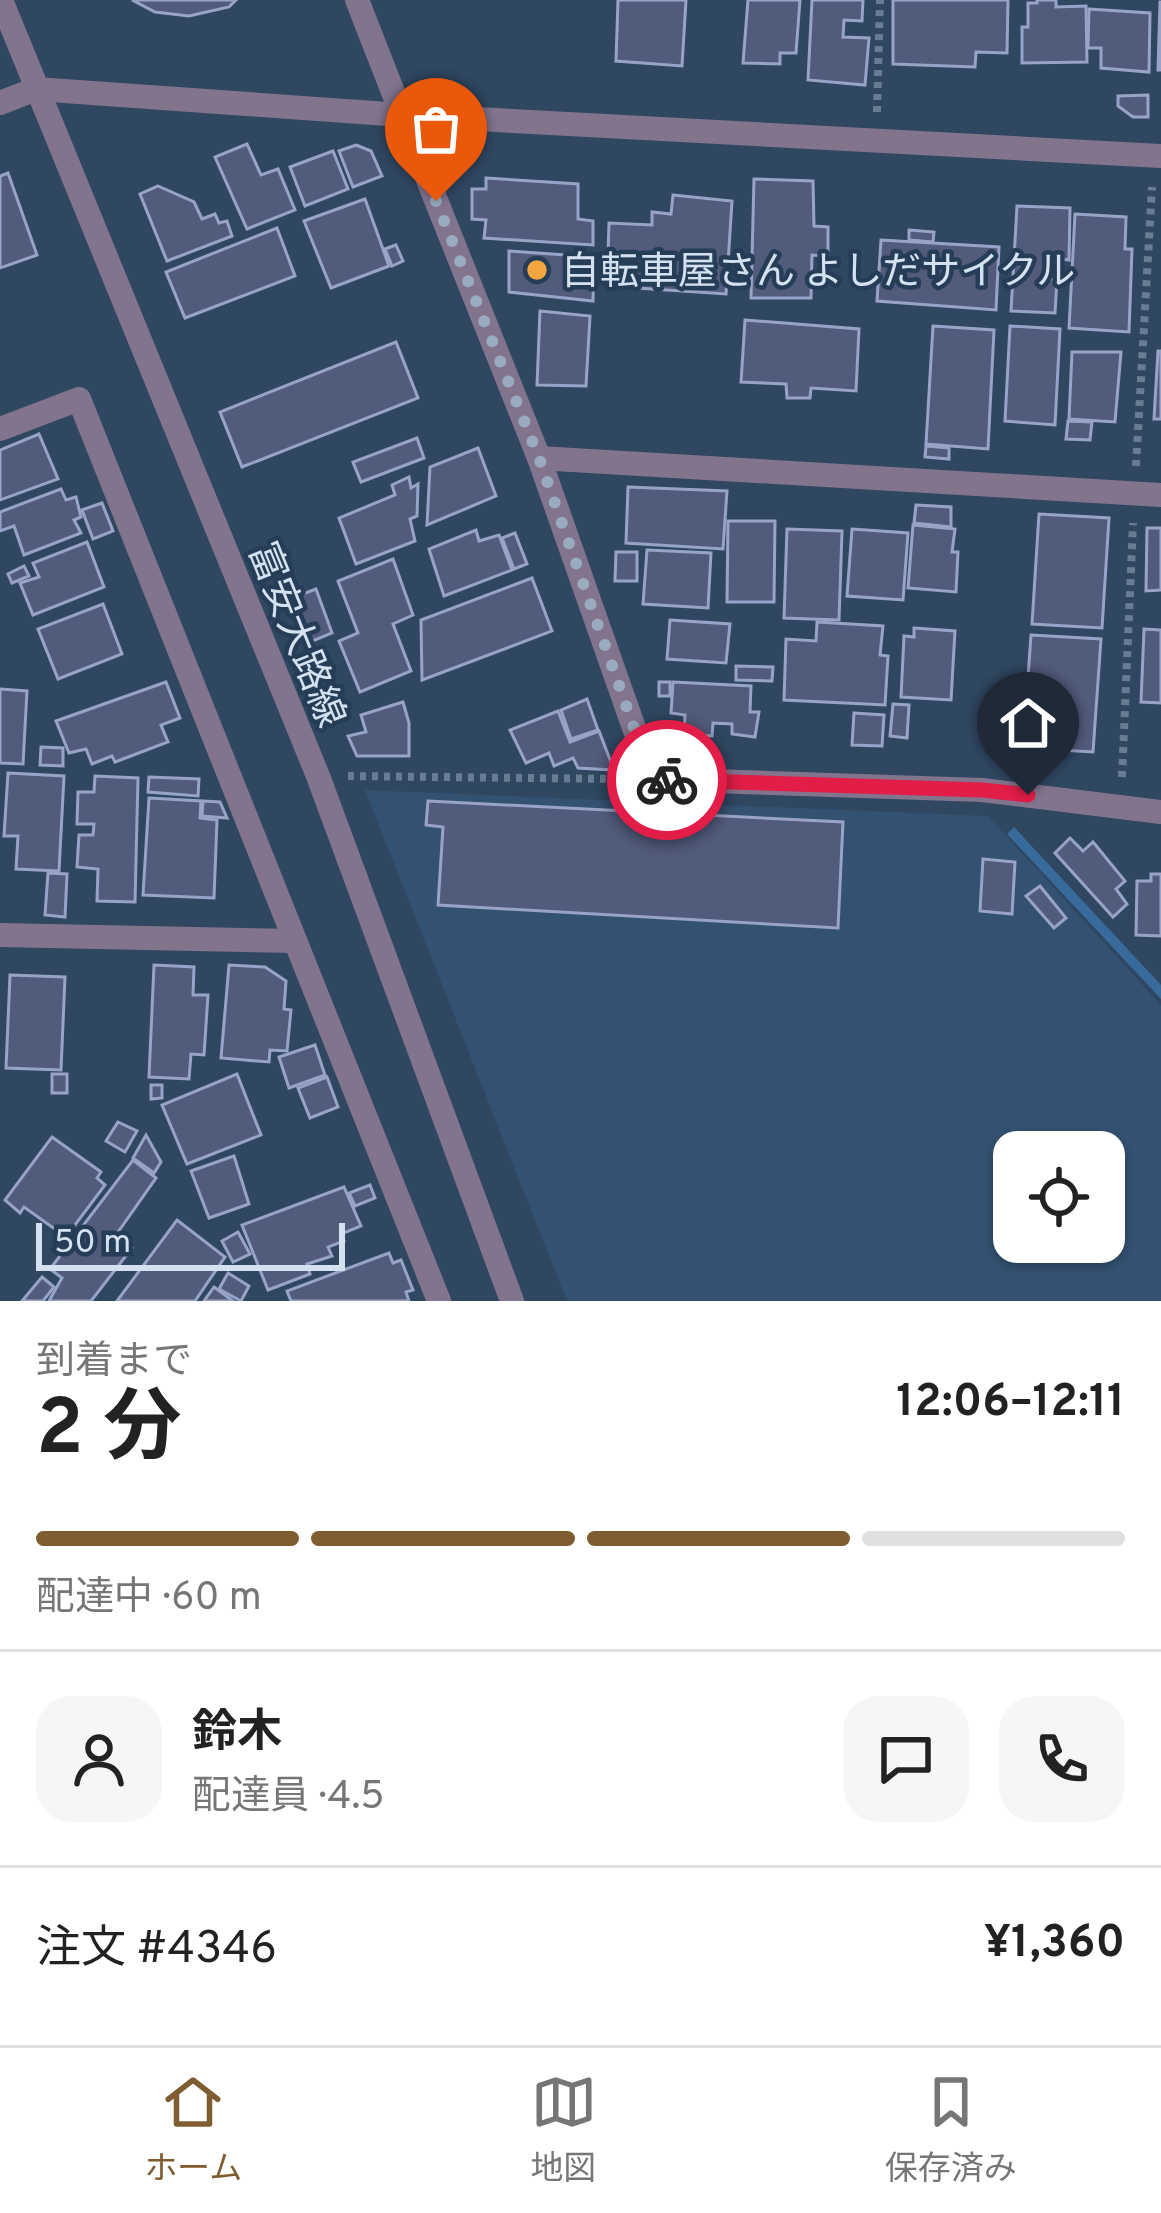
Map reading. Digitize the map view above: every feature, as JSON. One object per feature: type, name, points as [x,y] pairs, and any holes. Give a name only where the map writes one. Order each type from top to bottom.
[{"type":"street","name":"富安大路線","points":[[1,0],[318,776],[512,1301]]},
{"type":"street","points":[[357,0],[539,458],[652,779],[982,790],[1161,812]]},
{"type":"street","points":[[0,103],[36,89],[402,115],[1161,156]]},
{"type":"street","points":[[0,429],[79,399],[439,1301]]},
{"type":"street","points":[[539,458],[1161,495]]},
{"type":"street","points":[[0,935],[295,941]]},
{"type":"path","points":[[876,140],[880,0]]},
{"type":"path","points":[[318,776],[652,779]]},
{"type":"shaded area","points":[[365,790],[988,816],[1161,1005],[1161,1301],[567,1301]]},
{"type":"shaded area","points":[[1014,827],[1161,985],[1161,999],[1007,834]]},
{"type":"building","points":[[132,0],[236,0],[229,7],[189,16],[155,12]]},
{"type":"building","points":[[618,0],[686,0],[682,66],[616,61]]},
{"type":"building","points":[[748,0],[800,0],[796,53],[780,53],[780,64],[743,63]]},
{"type":"building","points":[[812,0],[863,0],[862,21],[844,20],[843,37],[869,38],[865,85],[808,80]]},
{"type":"building","points":[[893,0],[1008,0],[1007,53],[976,52],[975,67],[893,64]]},
{"type":"building","points":[[1056,0],[1056,7],[1086,6],[1087,62],[1022,63],[1022,27],[1028,27],[1028,3]]},
{"type":"building","points":[[1160,2],[1161,70],[1158,70]]},
{"type":"building","points":[[1089,9],[1150,13],[1149,72],[1101,68],[1101,48],[1088,48]]},
{"type":"building","points":[[1148,95],[1148,117],[1133,117],[1118,106],[1118,96]]},
{"type":"building","points":[[247,144],[261,175],[278,169],[295,210],[247,229],[215,157]]},
{"type":"building","points":[[356,145],[371,151],[382,176],[353,187],[339,151]]},
{"type":"building","points":[[333,151],[348,189],[305,206],[290,167]]},
{"type":"building","points":[[8,173],[37,255],[0,268],[0,176]]},
{"type":"building","points":[[486,178],[578,184],[578,219],[593,221],[593,245],[484,238],[486,220],[472,219],[472,189],[486,189]]},
{"type":"building","points":[[754,179],[813,181],[814,226],[828,227],[828,256],[812,255],[811,298],[751,298]]},
{"type":"building","points":[[158,186],[194,202],[202,219],[215,214],[219,223],[227,221],[232,236],[167,261],[140,194]]},
{"type":"building","points":[[673,195],[732,201],[726,294],[607,286],[609,223],[652,225],[652,212],[671,214]]},
{"type":"building","points":[[365,199],[389,266],[331,288],[304,221]]},
{"type":"building","points":[[1017,206],[1070,208],[1069,260],[1050,258],[1049,279],[1057,279],[1055,313],[1011,311]]},
{"type":"building","points":[[1075,214],[1126,217],[1125,249],[1132,249],[1129,332],[1069,328]]},
{"type":"building","points":[[277,228],[295,276],[185,318],[166,272]]},
{"type":"building","points":[[909,230],[934,232],[933,242],[909,240]]},
{"type":"building","points":[[881,240],[999,247],[996,310],[877,301]]},
{"type":"building","points":[[396,245],[403,261],[392,266],[385,249]]},
{"type":"building","points":[[509,251],[594,257],[593,301],[509,292]]},
{"type":"building","points":[[540,311],[590,316],[586,386],[537,385]]},
{"type":"building","points":[[745,320],[859,329],[856,391],[811,388],[810,398],[787,398],[786,384],[741,382]]},
{"type":"building","points":[[933,326],[994,330],[988,449],[926,444]]},
{"type":"building","points":[[1010,326],[1060,329],[1055,425],[1005,421]]},
{"type":"building","points":[[396,342],[418,398],[242,467],[220,412]]},
{"type":"building","points":[[1158,351],[1161,419],[1154,419]]},
{"type":"building","points":[[1072,352],[1121,352],[1115,422],[1069,419]]},
{"type":"building","points":[[1068,421],[1092,422],[1090,440],[1066,439]]},
{"type":"building","points":[[39,434],[58,479],[0,500],[0,450]]},
{"type":"building","points":[[417,438],[424,458],[361,482],[353,462]]},
{"type":"building","points":[[926,446],[949,448],[949,459],[925,457]]},
{"type":"building","points":[[478,448],[496,496],[427,525],[430,467]]},
{"type":"building","points":[[409,477],[411,488],[418,484],[417,516],[410,519],[415,541],[356,564],[339,518],[395,495],[392,485]]},
{"type":"building","points":[[628,487],[727,491],[723,549],[626,543]]},
{"type":"building","points":[[61,489],[66,500],[76,497],[81,517],[74,520],[81,533],[24,555],[14,526],[0,531],[0,512]]},
{"type":"building","points":[[102,503],[113,531],[93,539],[82,510]]},
{"type":"building","points":[[916,505],[951,507],[951,527],[914,523]]},
{"type":"building","points":[[1039,514],[1109,518],[1102,628],[1032,624]]},
{"type":"building","points":[[728,521],[775,521],[774,602],[727,602]]},
{"type":"building","points":[[913,525],[955,529],[956,592],[908,588]]},
{"type":"building","points":[[1147,528],[1161,528],[1161,590],[1146,591]]},
{"type":"building","points":[[787,529],[842,531],[839,620],[784,618]]},
{"type":"building","points":[[852,529],[908,533],[903,600],[847,596]]},
{"type":"building","points":[[476,530],[479,541],[499,535],[512,570],[444,596],[429,549]]},
{"type":"building","points":[[515,533],[527,564],[514,569],[502,538]]},
{"type":"building","points":[[87,542],[104,587],[33,615],[20,583],[39,577],[33,563]]},
{"type":"building","points":[[647,550],[711,553],[708,608],[643,604]]},
{"type":"building","points":[[616,552],[637,552],[637,581],[615,581]]},
{"type":"building","points":[[393,559],[413,615],[393,624],[411,671],[360,692],[339,641],[358,633],[338,581]]},
{"type":"building","points":[[24,566],[29,576],[12,583],[8,574]]},
{"type":"building","points":[[532,578],[552,631],[422,680],[421,620]]},
{"type":"building","points":[[316,589],[332,633],[310,642],[292,598]]},
{"type":"building","points":[[103,604],[122,654],[58,679],[38,629]]},
{"type":"building","points":[[670,620],[730,624],[726,663],[667,659]]},
{"type":"building","points":[[817,622],[883,626],[880,655],[888,656],[885,705],[784,700],[786,639],[816,641]]},
{"type":"building","points":[[914,628],[955,631],[951,700],[901,697],[904,636],[914,637]]},
{"type":"building","points":[[1144,629],[1161,630],[1161,703],[1141,702]]},
{"type":"building","points":[[1031,635],[1101,639],[1093,752],[1023,748]]},
{"type":"building","points":[[736,666],[773,667],[772,681],[736,680]]},
{"type":"building","points":[[166,682],[180,718],[161,725],[168,742],[115,762],[112,756],[92,764],[86,749],[69,753],[56,721]]},
{"type":"building","points":[[659,682],[670,682],[670,696],[659,696]]},
{"type":"building","points":[[673,682],[751,686],[750,712],[759,712],[755,737],[732,734],[732,724],[713,723],[712,736],[684,734],[685,715],[671,713]]},
{"type":"building","points":[[0,689],[27,691],[23,764],[0,763]]},
{"type":"building","points":[[587,699],[598,730],[571,739],[561,710]]},
{"type":"building","points":[[403,702],[409,723],[409,756],[357,756],[348,736],[366,732],[361,715]]},
{"type":"building","points":[[893,704],[909,705],[907,738],[890,736]]},
{"type":"building","points":[[558,711],[570,742],[599,731],[614,770],[578,768],[573,758],[554,766],[549,753],[526,763],[510,730]]},
{"type":"building","points":[[854,713],[884,715],[882,746],[852,745]]},
{"type":"building","points":[[41,747],[63,748],[63,766],[40,765]]},
{"type":"building","points":[[8,773],[64,776],[59,871],[16,869],[18,836],[4,836]]},
{"type":"building","points":[[95,776],[138,778],[135,902],[97,901],[98,869],[77,867],[79,835],[93,835],[94,824],[77,824],[78,792],[94,792]]},
{"type":"building","points":[[149,777],[199,779],[198,796],[148,792]]},
{"type":"building","points":[[149,798],[201,801],[200,818],[217,820],[214,898],[143,895]]},
{"type":"building","points":[[203,801],[220,802],[227,818],[202,816]]},
{"type":"building","points":[[428,801],[843,822],[838,928],[438,905],[443,827],[426,825]]},
{"type":"building","points":[[1070,838],[1083,851],[1093,842],[1125,881],[1116,889],[1127,904],[1113,917],[1055,853]]},
{"type":"building","points":[[983,859],[1015,862],[1012,914],[980,911]]},
{"type":"building","points":[[48,873],[67,874],[65,917],[45,915]]},
{"type":"building","points":[[1151,874],[1161,874],[1161,936],[1136,935],[1137,881],[1151,881]]},
{"type":"building","points":[[1040,886],[1066,918],[1054,928],[1026,896]]},
{"type":"building","points":[[154,965],[194,967],[193,995],[208,995],[204,1055],[191,1054],[189,1079],[149,1077]]},
{"type":"building","points":[[229,965],[265,967],[286,981],[284,1009],[291,1010],[287,1051],[270,1050],[269,1062],[221,1058]]},
{"type":"building","points":[[10,975],[65,977],[61,1070],[6,1068]]},
{"type":"building","points":[[315,1045],[325,1075],[289,1088],[279,1057]]},
{"type":"building","points":[[52,1074],[67,1074],[67,1093],[52,1093]]},
{"type":"building","points":[[237,1074],[261,1135],[187,1164],[162,1105]]},
{"type":"building","points":[[327,1077],[338,1107],[310,1118],[298,1088]]},
{"type":"building","points":[[151,1085],[162,1085],[162,1098],[151,1099]]},
{"type":"building","points":[[118,1122],[137,1131],[125,1152],[106,1141]]},
{"type":"building","points":[[146,1135],[161,1162],[154,1173],[133,1158]]},
{"type":"building","points":[[52,1137],[101,1172],[97,1178],[105,1185],[66,1237],[24,1207],[20,1213],[5,1200]]},
{"type":"building","points":[[234,1156],[249,1204],[209,1218],[191,1171]]},
{"type":"building","points":[[133,1160],[156,1178],[116,1235],[132,1248],[91,1301],[49,1301],[62,1278],[50,1269]]},
{"type":"building","points":[[370,1185],[375,1198],[355,1206],[349,1193]]},
{"type":"building","points":[[344,1187],[361,1226],[341,1234],[344,1241],[328,1247],[332,1256],[307,1264],[310,1274],[268,1290],[242,1225]]},
{"type":"building","points":[[177,1220],[225,1257],[195,1301],[117,1301]]},
{"type":"building","points":[[238,1232],[250,1254],[233,1262],[222,1241]]},
{"type":"building","points":[[389,1253],[393,1263],[401,1260],[413,1290],[406,1292],[409,1301],[291,1301],[287,1291]]},
{"type":"building","points":[[228,1273],[249,1286],[241,1301],[219,1289]]},
{"type":"building","points":[[42,1277],[54,1287],[43,1301],[22,1301]]},
{"type":"building","points":[[214,1287],[233,1301],[204,1301]]},
{"type":"way so far","points":[[436,201],[539,458],[652,779],[667,780]]},
{"type":"place","name":"自転車屋さん よしだサイクル","points":[[537,270]]},
{"type":"route","points":[[667,780],[1028,795]]}]
